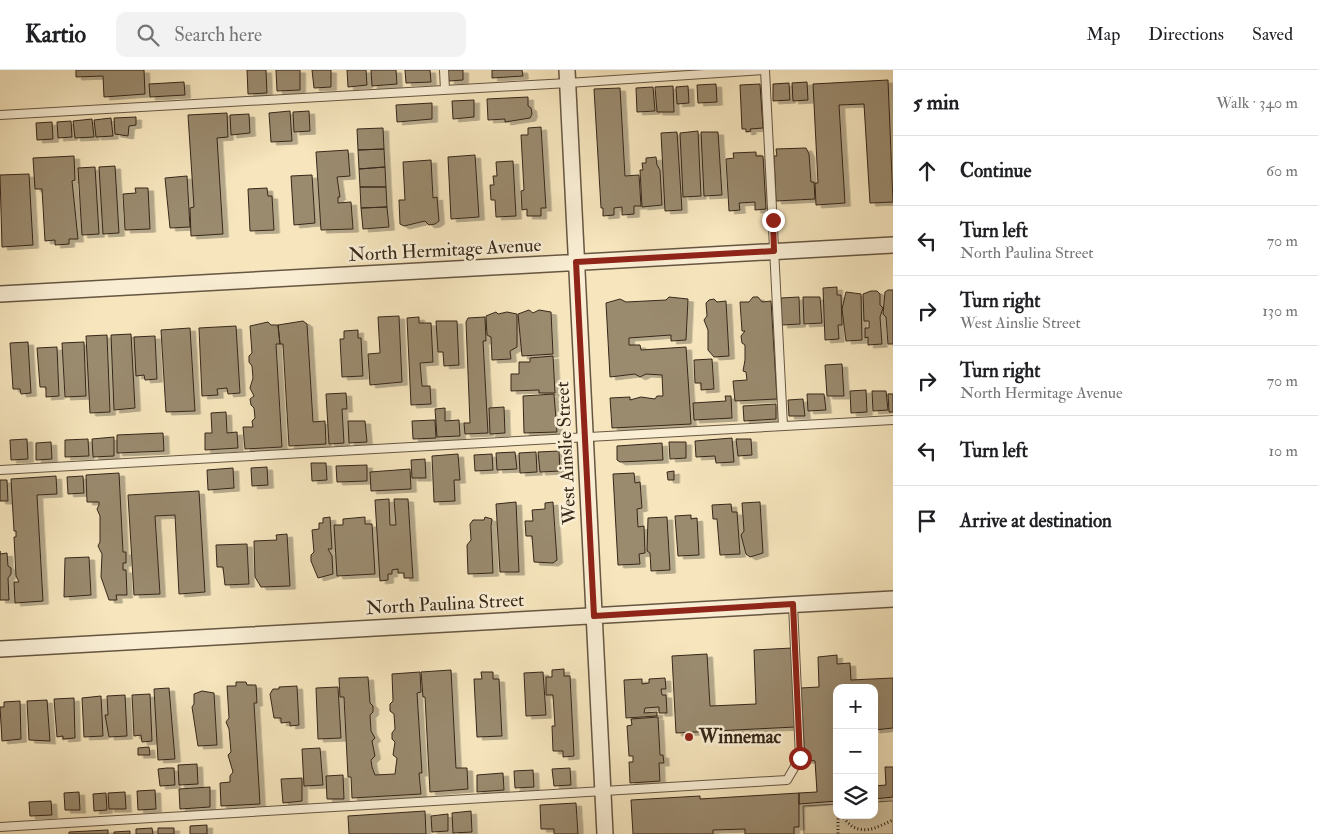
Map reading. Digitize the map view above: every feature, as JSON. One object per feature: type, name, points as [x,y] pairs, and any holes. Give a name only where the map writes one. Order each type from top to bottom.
[{"type":"street","name":"West Ainslie Street","points":[[568,77],[605,834]]},
{"type":"street","name":"North Hermitage Avenue","points":[[0,294],[893,245]]},
{"type":"street","name":"North Paulina Street","points":[[0,648],[893,599]]},
{"type":"lane","points":[[444,70],[445,90]]},
{"type":"lane","points":[[0,115],[445,90],[568,77],[765,70],[783,426]]},
{"type":"lane","points":[[0,470],[893,420]]},
{"type":"lane","points":[[0,827],[787,780],[800,758],[793,604]]},
{"type":"path","points":[[838,819],[838,834]]},
{"type":"path","points":[[845,819],[848,824],[862,834],[870,833],[893,820]]},
{"type":"path","points":[[878,829],[880,834]]},
{"type":"shaded area","points":[[893,801],[893,834],[804,834],[803,806],[833,804],[833,819],[878,819],[878,802]]},
{"type":"building","points":[[76,70],[144,70],[145,94],[104,97],[103,76],[76,77]]},
{"type":"building","points":[[247,70],[266,70],[267,93],[248,94]]},
{"type":"building","points":[[276,70],[300,70],[300,90],[277,91]]},
{"type":"building","points":[[312,70],[331,70],[331,87],[314,88]]},
{"type":"building","points":[[347,70],[366,70],[367,85],[348,87]]},
{"type":"building","points":[[371,70],[396,70],[397,84],[372,86]]},
{"type":"building","points":[[405,70],[430,70],[431,82],[406,83]]},
{"type":"building","points":[[448,70],[463,70],[463,80],[449,81]]},
{"type":"building","points":[[492,70],[522,70],[523,76],[492,78]]},
{"type":"building","points":[[888,80],[893,202],[870,203],[864,104],[839,105],[845,203],[816,205],[815,183],[818,183],[813,84]]},
{"type":"building","points":[[184,82],[185,95],[150,97],[149,84]]},
{"type":"building","points":[[807,82],[808,100],[793,101],[792,83]]},
{"type":"building","points":[[789,83],[790,100],[773,101],[773,84]]},
{"type":"building","points":[[716,84],[717,102],[698,103],[697,85]]},
{"type":"building","points":[[760,84],[763,128],[750,129],[751,131],[746,132],[746,129],[742,129],[740,85]]},
{"type":"building","points":[[673,86],[674,112],[657,112],[655,87]]},
{"type":"building","points":[[688,86],[689,103],[677,104],[676,87]]},
{"type":"building","points":[[653,87],[655,111],[637,112],[636,88]]},
{"type":"building","points":[[620,88],[625,176],[639,175],[641,206],[634,206],[634,214],[622,215],[622,207],[614,208],[614,215],[603,216],[594,89]]},
{"type":"building","points":[[528,97],[528,106],[531,108],[532,114],[530,118],[505,122],[505,119],[488,120],[487,99]]},
{"type":"building","points":[[474,100],[474,117],[453,119],[452,101]]},
{"type":"building","points":[[432,103],[432,119],[397,122],[396,105]]},
{"type":"building","points":[[290,111],[292,141],[271,142],[269,113]]},
{"type":"building","points":[[309,111],[310,131],[294,132],[293,112]]},
{"type":"building","points":[[227,113],[228,137],[217,138],[223,234],[191,236],[190,208],[194,207],[188,115]]},
{"type":"building","points":[[249,114],[250,133],[231,135],[230,115]]},
{"type":"building","points":[[136,117],[136,125],[129,126],[128,136],[115,134],[114,118]]},
{"type":"building","points":[[111,118],[113,136],[96,137],[94,120]]},
{"type":"building","points":[[92,119],[94,137],[75,138],[73,121]]},
{"type":"building","points":[[71,121],[72,137],[58,138],[57,122]]},
{"type":"building","points":[[52,122],[53,139],[37,140],[36,123]]},
{"type":"building","points":[[541,127],[546,208],[541,208],[541,216],[527,216],[527,209],[522,210],[521,191],[524,190],[521,135],[528,135],[528,128]]},
{"type":"building","points":[[383,128],[384,149],[358,150],[357,129]]},
{"type":"building","points":[[698,131],[701,196],[683,197],[680,133]]},
{"type":"building","points":[[677,132],[682,210],[665,211],[661,133]]},
{"type":"building","points":[[701,132],[718,132],[722,195],[704,196]]},
{"type":"building","points":[[806,148],[809,154],[811,182],[814,182],[815,199],[776,201],[774,156],[777,156],[776,149]]},
{"type":"building","points":[[384,149],[385,167],[359,169],[358,150]]},
{"type":"building","points":[[348,150],[350,176],[337,177],[340,197],[338,197],[338,203],[351,202],[353,229],[321,230],[316,152]]},
{"type":"building","points":[[756,152],[756,156],[763,156],[766,209],[755,210],[755,202],[739,203],[740,210],[729,211],[726,159],[734,158],[733,153]]},
{"type":"building","points":[[475,155],[479,217],[451,219],[448,157]]},
{"type":"building","points":[[74,156],[75,180],[72,181],[78,239],[69,239],[69,244],[55,245],[55,240],[45,241],[42,189],[35,189],[33,158]]},
{"type":"building","points":[[656,157],[660,170],[662,205],[642,207],[640,170],[643,170],[642,163],[646,163],[646,158]]},
{"type":"building","points":[[431,160],[433,198],[437,197],[439,221],[429,225],[425,221],[404,226],[400,224],[399,200],[405,200],[403,162]]},
{"type":"building","points":[[513,161],[516,216],[496,217],[495,200],[491,200],[490,185],[494,185],[493,176],[497,176],[496,162]]},
{"type":"building","points":[[115,166],[119,233],[103,234],[99,167]]},
{"type":"building","points":[[95,167],[99,234],[82,235],[78,168]]},
{"type":"building","points":[[385,167],[386,187],[360,187],[359,169]]},
{"type":"building","points":[[29,174],[33,245],[2,247],[0,175]]},
{"type":"building","points":[[312,175],[315,223],[294,225],[291,176]]},
{"type":"building","points":[[187,176],[190,227],[170,228],[165,178]]},
{"type":"building","points":[[360,187],[386,187],[387,207],[361,208]]},
{"type":"building","points":[[135,188],[148,188],[150,229],[125,230],[123,194],[136,193]]},
{"type":"building","points":[[267,188],[268,196],[272,196],[274,230],[250,231],[248,189]]},
{"type":"building","points":[[387,207],[389,227],[363,229],[361,208]]},
{"type":"building","points":[[837,287],[837,295],[841,295],[842,325],[838,325],[839,339],[825,340],[823,288]]},
{"type":"building","points":[[893,290],[893,344],[888,344],[886,317],[883,314],[885,292]]},
{"type":"building","points":[[877,291],[880,294],[880,305],[883,308],[880,317],[882,344],[868,345],[868,337],[865,338],[865,328],[869,328],[869,321],[864,321],[863,294]]},
{"type":"building","points":[[846,292],[861,294],[862,340],[846,341],[842,309]]},
{"type":"building","points":[[669,297],[688,299],[686,340],[671,341],[671,335],[629,338],[629,345],[640,345],[641,350],[686,347],[691,424],[612,428],[610,398],[630,397],[630,400],[641,397],[655,399],[657,396],[663,396],[662,375],[646,374],[640,377],[635,374],[610,377],[606,303],[620,299],[626,302],[666,300]]},
{"type":"building","points":[[753,297],[758,297],[762,302],[771,301],[777,399],[735,401],[733,381],[747,380],[746,372],[743,371],[745,345],[742,343],[741,336],[745,331],[742,331],[740,302],[749,302]]},
{"type":"building","points":[[799,297],[800,324],[782,325],[781,298]]},
{"type":"building","points":[[803,297],[820,297],[822,323],[804,324]]},
{"type":"building","points":[[714,299],[717,302],[726,301],[729,356],[714,357],[708,350],[708,330],[704,320],[707,316],[706,303]]},
{"type":"building","points":[[529,310],[533,313],[539,310],[551,312],[553,354],[522,356],[518,314]]},
{"type":"building","points":[[496,312],[498,314],[507,312],[517,314],[517,347],[510,351],[511,359],[492,360],[491,337],[487,335],[486,316]]},
{"type":"building","points":[[399,316],[402,382],[370,385],[368,354],[380,353],[378,317]]},
{"type":"building","points":[[419,317],[419,323],[431,323],[433,362],[420,363],[422,386],[430,386],[431,404],[411,405],[407,318]]},
{"type":"building","points":[[485,317],[486,341],[483,341],[488,433],[465,434],[464,423],[470,423],[466,322],[468,318]]},
{"type":"building","points":[[303,321],[307,324],[313,422],[325,421],[326,444],[289,446],[283,344],[280,344],[278,325]]},
{"type":"building","points":[[436,321],[457,321],[459,365],[444,366],[443,352],[438,352]]},
{"type":"building","points":[[268,322],[271,325],[278,325],[280,344],[276,344],[282,447],[245,449],[243,427],[253,427],[252,421],[255,418],[254,408],[251,405],[250,399],[254,396],[250,388],[253,378],[252,366],[249,362],[249,356],[252,353],[250,326]]},
{"type":"building","points":[[236,326],[240,393],[228,394],[227,388],[217,389],[218,395],[202,396],[199,328]]},
{"type":"building","points":[[190,328],[195,411],[166,412],[161,330]]},
{"type":"building","points":[[358,330],[358,338],[361,338],[363,376],[342,377],[340,339],[344,339],[344,331]]},
{"type":"building","points":[[131,334],[135,408],[114,410],[111,335]]},
{"type":"building","points":[[107,335],[110,412],[90,413],[86,336]]},
{"type":"building","points":[[155,336],[157,379],[145,380],[144,375],[136,376],[134,337]]},
{"type":"building","points":[[28,342],[31,393],[21,394],[20,389],[13,389],[10,343]]},
{"type":"building","points":[[84,342],[86,396],[65,397],[62,343]]},
{"type":"building","points":[[57,347],[59,396],[46,397],[46,387],[40,387],[37,348]]},
{"type":"building","points":[[553,356],[555,393],[539,393],[539,390],[511,391],[511,374],[519,374],[519,362],[530,362],[530,358]]},
{"type":"building","points":[[712,359],[714,389],[701,390],[701,383],[695,383],[694,360]]},
{"type":"building","points":[[842,364],[844,396],[827,396],[825,365]]},
{"type":"building","points":[[866,390],[867,412],[851,413],[850,391]]},
{"type":"building","points":[[872,391],[886,391],[888,410],[873,411]]},
{"type":"building","points":[[346,393],[347,409],[342,409],[344,443],[329,444],[326,394]]},
{"type":"building","points":[[554,394],[557,432],[524,433],[523,396]]},
{"type":"building","points":[[807,394],[824,394],[826,410],[808,411]]},
{"type":"building","points":[[888,394],[893,394],[893,412],[889,412]]},
{"type":"building","points":[[725,396],[731,396],[732,418],[694,420],[693,403],[726,401]]},
{"type":"building","points":[[803,399],[805,416],[789,416],[788,400]]},
{"type":"building","points":[[776,404],[776,419],[744,421],[743,406]]},
{"type":"building","points":[[504,407],[505,433],[490,434],[489,408]]},
{"type":"building","points":[[445,408],[445,421],[459,420],[460,436],[437,437],[435,409]]},
{"type":"building","points":[[226,412],[227,433],[237,432],[238,448],[205,450],[205,433],[212,433],[211,413]]},
{"type":"building","points":[[435,420],[436,438],[413,439],[412,421]]},
{"type":"building","points":[[348,421],[365,421],[367,442],[349,443]]},
{"type":"building","points":[[163,433],[164,451],[117,453],[117,435]]},
{"type":"building","points":[[114,437],[114,456],[93,457],[92,439]]},
{"type":"building","points":[[732,438],[734,462],[716,463],[715,456],[696,457],[695,441]]},
{"type":"building","points":[[27,439],[28,459],[11,460],[10,440]]},
{"type":"building","points":[[88,439],[89,456],[65,457],[65,440]]},
{"type":"building","points":[[736,439],[751,439],[752,455],[738,456]]},
{"type":"building","points":[[51,442],[52,459],[36,460],[36,443]]},
{"type":"building","points":[[669,442],[686,442],[686,458],[670,459]]},
{"type":"building","points":[[662,443],[663,460],[620,462],[617,460],[617,446]]},
{"type":"building","points":[[559,451],[560,471],[540,472],[538,452]]},
{"type":"building","points":[[515,452],[517,469],[497,470],[496,453]]},
{"type":"building","points":[[536,452],[537,472],[520,473],[519,453]]},
{"type":"building","points":[[458,454],[460,480],[454,480],[455,501],[434,502],[432,456]]},
{"type":"building","points":[[492,454],[493,470],[475,471],[474,455]]},
{"type":"building","points":[[425,459],[426,478],[412,478],[411,460]]},
{"type":"building","points":[[311,463],[326,463],[327,480],[312,481]]},
{"type":"building","points":[[367,465],[367,481],[337,482],[336,466]]},
{"type":"building","points":[[267,467],[268,485],[252,486],[251,468]]},
{"type":"building","points":[[233,468],[234,488],[208,490],[207,470]]},
{"type":"building","points":[[410,469],[411,489],[371,491],[370,472]]},
{"type":"building","points":[[674,471],[674,480],[668,480],[667,472]]},
{"type":"building","points":[[119,473],[123,552],[126,552],[126,563],[123,563],[123,570],[126,570],[127,595],[116,595],[117,600],[109,600],[101,577],[102,554],[98,546],[100,542],[100,516],[97,509],[99,502],[87,502],[86,475]]},
{"type":"building","points":[[634,473],[635,483],[640,482],[642,508],[637,509],[638,527],[644,526],[645,553],[639,554],[640,564],[618,565],[613,474]]},
{"type":"building","points":[[56,476],[57,494],[37,495],[43,601],[15,603],[14,582],[19,582],[16,576],[14,537],[16,537],[16,531],[14,531],[11,479]]},
{"type":"building","points":[[83,476],[84,493],[68,494],[67,477]]},
{"type":"building","points":[[0,480],[7,480],[8,501],[0,501]]},
{"type":"building","points":[[199,491],[205,592],[179,594],[175,515],[155,516],[160,594],[134,595],[128,495]]},
{"type":"building","points":[[389,499],[390,525],[396,525],[394,499],[408,499],[413,578],[404,578],[404,573],[398,573],[398,569],[392,570],[392,574],[388,574],[388,580],[380,581],[375,500]]},
{"type":"building","points":[[516,502],[519,572],[500,572],[496,504]]},
{"type":"building","points":[[553,502],[557,560],[553,563],[534,562],[532,536],[526,536],[525,521],[533,521],[532,510],[545,509],[545,503]]},
{"type":"building","points":[[760,502],[763,553],[750,557],[746,554],[741,535],[744,531],[742,503]]},
{"type":"building","points":[[731,504],[732,512],[737,512],[740,554],[720,555],[717,519],[713,519],[712,505]]},
{"type":"building","points":[[691,515],[691,519],[697,518],[699,555],[678,556],[675,516]]},
{"type":"building","points":[[330,517],[332,549],[328,549],[332,556],[333,574],[318,578],[311,561],[311,555],[314,552],[312,530],[319,529],[319,523],[323,523],[323,518]]},
{"type":"building","points":[[365,517],[365,524],[372,524],[375,574],[337,576],[334,525],[343,525],[343,519]]},
{"type":"building","points":[[485,517],[492,519],[493,573],[468,574],[467,545],[471,540],[470,524],[473,520],[484,520]]},
{"type":"building","points":[[667,517],[670,570],[651,571],[650,553],[647,551],[648,518]]},
{"type":"building","points":[[287,534],[290,586],[261,587],[255,577],[254,541],[277,540],[276,535]]},
{"type":"building","points":[[247,544],[249,584],[225,585],[223,567],[217,567],[216,545]]},
{"type":"building","points":[[7,553],[8,566],[11,568],[11,574],[8,578],[9,600],[0,600],[0,554]]},
{"type":"building","points":[[89,557],[91,595],[64,597],[65,558]]},
{"type":"building","points":[[792,648],[795,727],[676,733],[672,656],[707,654],[710,706],[756,704],[754,650]]},
{"type":"building","points":[[837,655],[837,664],[850,663],[851,680],[893,678],[893,728],[878,730],[878,684],[833,684],[833,801],[799,804],[799,793],[817,792],[815,761],[805,760],[801,688],[819,687],[818,657]]},
{"type":"building","points":[[564,669],[564,676],[570,676],[574,756],[563,757],[563,751],[553,751],[552,726],[555,726],[553,695],[546,695],[546,677],[552,677],[552,670]]},
{"type":"building","points":[[451,670],[456,768],[467,768],[468,789],[430,792],[425,697],[423,697],[421,672]]},
{"type":"building","points":[[420,672],[421,692],[417,693],[422,773],[419,773],[421,794],[352,798],[351,777],[348,777],[344,697],[340,697],[339,678],[368,677],[370,703],[373,706],[373,712],[370,715],[371,731],[375,738],[372,741],[375,756],[371,760],[372,767],[375,775],[395,774],[397,758],[393,755],[395,742],[392,739],[392,733],[395,729],[394,714],[390,711],[390,704],[393,701],[392,674]]},
{"type":"building","points":[[481,672],[493,672],[493,679],[499,679],[502,736],[477,737],[474,679],[482,679]]},
{"type":"building","points":[[543,672],[546,715],[526,716],[524,673]]},
{"type":"building","points":[[665,678],[666,689],[661,689],[662,695],[666,695],[667,713],[659,713],[659,707],[645,708],[644,713],[657,712],[657,716],[626,718],[624,680],[642,679],[642,684],[649,683],[649,679]]},
{"type":"building","points":[[236,682],[256,685],[257,703],[254,703],[260,804],[221,806],[220,783],[230,782],[230,776],[233,772],[228,755],[231,752],[229,729],[226,722],[229,718],[227,686],[236,686]]},
{"type":"building","points":[[297,686],[299,725],[290,726],[290,722],[281,723],[281,718],[274,718],[270,694],[273,689],[279,689],[279,687]]},
{"type":"building","points":[[338,687],[341,738],[318,739],[316,688]]},
{"type":"building","points":[[169,688],[175,759],[158,760],[154,689]]},
{"type":"building","points":[[202,691],[214,693],[217,745],[198,746],[192,707],[194,704],[194,694]]},
{"type":"building","points":[[150,694],[152,741],[142,742],[141,735],[134,736],[132,695]]},
{"type":"building","points":[[125,695],[127,736],[109,737],[105,715],[108,715],[107,696]]},
{"type":"building","points":[[101,696],[103,736],[84,737],[82,698]]},
{"type":"building","points":[[74,698],[75,738],[63,739],[63,736],[57,737],[54,699]]},
{"type":"building","points":[[47,700],[50,741],[29,740],[27,701]]},
{"type":"building","points":[[20,701],[21,739],[2,741],[0,707],[4,707],[4,702]]},
{"type":"building","points":[[658,717],[660,755],[663,755],[664,763],[659,763],[660,781],[630,783],[629,762],[633,762],[633,756],[629,756],[627,726],[632,725],[631,719]]},
{"type":"building","points":[[149,747],[150,755],[138,755],[138,748]]},
{"type":"building","points":[[320,748],[323,785],[304,786],[302,749]]},
{"type":"building","points":[[197,764],[198,784],[179,785],[178,765]]},
{"type":"building","points":[[885,767],[893,767],[893,797],[878,799],[878,786],[886,785]]},
{"type":"building","points":[[174,768],[175,785],[160,786],[158,769]]},
{"type":"building","points":[[570,768],[571,785],[554,786],[552,769]]},
{"type":"building","points":[[533,770],[534,787],[515,788],[514,771]]},
{"type":"building","points":[[503,773],[504,790],[477,792],[477,775]]},
{"type":"building","points":[[343,775],[344,799],[327,799],[326,776]]},
{"type":"building","points":[[302,778],[302,801],[283,803],[281,779]]},
{"type":"building","points":[[210,787],[210,807],[180,809],[179,789]]},
{"type":"building","points":[[155,790],[156,809],[138,810],[137,791]]},
{"type":"building","points":[[79,792],[80,810],[65,810],[64,793]]},
{"type":"building","points":[[125,792],[126,809],[109,809],[108,793]]},
{"type":"building","points":[[106,793],[107,810],[94,811],[93,794]]},
{"type":"building","points":[[799,793],[799,827],[794,827],[794,834],[745,834],[745,829],[713,830],[713,834],[633,834],[631,800],[700,796],[700,799]]},
{"type":"building","points":[[51,801],[52,815],[30,816],[29,802]]},
{"type":"building","points":[[576,803],[578,834],[554,834],[554,829],[541,829],[540,805]]},
{"type":"building","points":[[425,811],[426,834],[349,834],[348,816]]},
{"type":"building","points":[[471,811],[472,832],[453,833],[452,813]]},
{"type":"building","points":[[448,814],[448,831],[432,832],[431,816]]},
{"type":"building","points":[[207,825],[207,834],[190,834],[190,826]]},
{"type":"building","points":[[152,828],[153,834],[136,834],[136,829]]},
{"type":"building","points":[[158,828],[174,828],[174,834],[158,834]]},
{"type":"building","points":[[108,830],[108,834],[69,834],[69,832]]},
{"type":"building","points":[[130,831],[130,834],[114,834],[114,832]]},
{"type":"place","name":"Winnemac","points":[[689,737]]},
{"type":"route","points":[[773,220],[774,251],[576,262],[594,616],[793,604],[798,680],[800,758]]}]
